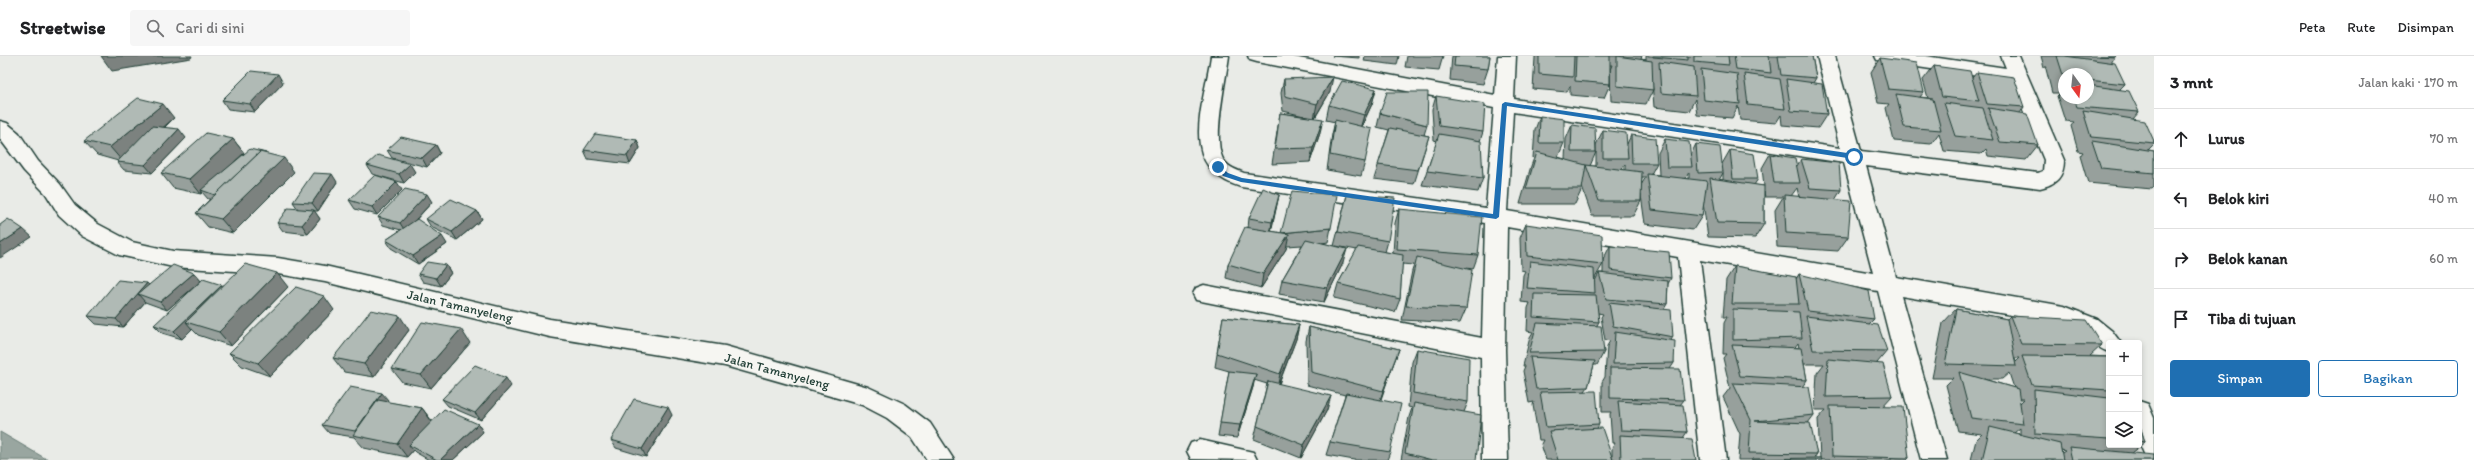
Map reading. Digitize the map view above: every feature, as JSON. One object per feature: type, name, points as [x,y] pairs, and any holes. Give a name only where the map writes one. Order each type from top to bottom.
[{"type":"street","points":[[1220,56],[1208,146],[1218,167],[1226,174],[1241,180],[1496,217],[2064,315],[2080,320],[2097,331],[2106,340]]},
{"type":"street","points":[[1257,56],[1505,104],[1854,157],[2022,180],[2040,181],[2049,178],[2054,172],[2054,160],[2010,56]]},
{"type":"street","points":[[1495,460],[1493,350],[1496,217],[1505,104],[1507,56]]},
{"type":"street","points":[[1826,56],[1934,460]]},
{"type":"street","points":[[1884,56],[2019,76]]},
{"type":"street","name":"Jalan Tamanyeleng","points":[[0,128],[12,138],[31,166],[53,189],[68,210],[90,230],[127,249],[173,259],[278,266],[325,274],[550,328],[725,356],[868,397],[896,411],[921,430],[941,460]]},
{"type":"street","points":[[1688,251],[1713,460]]},
{"type":"street","points":[[1204,294],[1493,350]]},
{"type":"street","points":[[2139,412],[2154,448]]},
{"type":"street","points":[[1200,451],[1244,460]]},
{"type":"shaded area","points":[[0,432],[48,460],[0,460]]},
{"type":"building","points":[[1455,56],[1490,56],[1488,69],[1454,66]]},
{"type":"building","points":[[1539,56],[1574,56],[1573,77],[1539,74]]},
{"type":"building","points":[[1576,56],[1610,56],[1610,84],[1575,81]]},
{"type":"building","points":[[1617,56],[1652,61],[1653,90],[1617,86]]},
{"type":"building","points":[[1688,56],[1688,60],[1653,57]]},
{"type":"building","points":[[1694,56],[1728,56],[1729,65],[1694,62]]},
{"type":"building","points":[[1734,56],[1769,56],[1771,73],[1736,69]]},
{"type":"building","points":[[1778,56],[1812,56],[1816,78],[1781,75]]},
{"type":"building","points":[[2057,56],[2115,63],[2125,84],[2094,81],[2094,68],[2061,68]]},
{"type":"building","points":[[1880,58],[1917,63],[1924,92],[1888,89]]},
{"type":"building","points":[[1659,62],[1694,67],[1696,96],[1661,93]]},
{"type":"building","points":[[1934,66],[1970,71],[1979,101],[1942,97]]},
{"type":"building","points":[[1701,69],[1737,74],[1740,104],[1704,100]]},
{"type":"building","points":[[251,71],[278,74],[250,104],[222,100]]},
{"type":"building","points":[[1977,72],[2014,77],[2024,107],[1987,104]]},
{"type":"building","points":[[1744,74],[1780,79],[1785,109],[1748,105]]},
{"type":"building","points":[[1333,77],[1317,104],[1285,96],[1284,79]]},
{"type":"building","points":[[1786,79],[1822,84],[1827,114],[1791,111]]},
{"type":"building","points":[[1342,81],[1376,89],[1364,115],[1329,105]]},
{"type":"building","points":[[2094,86],[2129,91],[2139,112],[2077,107],[2076,104],[2094,104]]},
{"type":"building","points":[[1387,92],[1428,92],[1427,125],[1380,113]]},
{"type":"building","points":[[1896,94],[1933,99],[1941,130],[1904,127]]},
{"type":"building","points":[[1436,96],[1485,104],[1483,132],[1439,126]]},
{"type":"building","points":[[138,98],[163,104],[110,147],[84,141]]},
{"type":"building","points":[[1944,103],[1983,108],[1993,140],[1955,136]]},
{"type":"building","points":[[1988,108],[2027,114],[2038,145],[2000,142]]},
{"type":"building","points":[[2083,111],[2145,121],[2154,143],[2091,137]]},
{"type":"building","points":[[1280,113],[1323,119],[1313,148],[1275,149]]},
{"type":"building","points":[[1540,116],[1564,119],[1564,143],[1539,143]]},
{"type":"building","points":[[1335,120],[1372,129],[1365,162],[1330,155]]},
{"type":"building","points":[[1572,125],[1595,128],[1596,152],[1571,152]]},
{"type":"building","points":[[152,126],[179,129],[145,165],[117,162]]},
{"type":"building","points":[[1390,128],[1429,136],[1418,170],[1378,165]]},
{"type":"building","points":[[1603,130],[1626,133],[1628,158],[1603,158]]},
{"type":"building","points":[[206,133],[233,139],[189,179],[161,173]]},
{"type":"building","points":[[595,134],[637,140],[627,156],[584,150]]},
{"type":"building","points":[[1439,134],[1481,141],[1483,178],[1427,171]]},
{"type":"building","points":[[1631,135],[1655,138],[1657,163],[1632,163]]},
{"type":"building","points":[[401,137],[436,145],[422,158],[387,150]]},
{"type":"building","points":[[1665,139],[1689,142],[1692,167],[1667,167]]},
{"type":"building","points":[[2092,141],[2154,151],[2154,173],[2101,168]]},
{"type":"building","points":[[1696,144],[1720,147],[1723,172],[1698,173]]},
{"type":"building","points":[[250,149],[266,153],[260,152],[215,195],[201,190]]},
{"type":"building","points":[[1730,150],[1754,154],[1758,179],[1733,179]]},
{"type":"building","points":[[260,152],[284,158],[221,219],[196,213]]},
{"type":"building","points":[[1537,152],[1586,165],[1582,189],[1526,189]]},
{"type":"building","points":[[1770,154],[1795,158],[1800,183],[1774,183]]},
{"type":"building","points":[[378,155],[410,164],[399,174],[367,165]]},
{"type":"building","points":[[1801,159],[1839,163],[1841,190],[1810,188]]},
{"type":"building","points":[[1586,165],[1642,172],[1641,201],[1599,201]]},
{"type":"building","points":[[313,173],[332,174],[312,203],[293,202]]},
{"type":"building","points":[[1647,174],[1707,181],[1702,216],[1652,210]]},
{"type":"building","points":[[375,175],[397,182],[372,207],[349,200]]},
{"type":"building","points":[[1710,178],[1764,186],[1764,224],[1717,223]]},
{"type":"building","points":[[1263,188],[1279,195],[1272,222],[1249,218]]},
{"type":"building","points":[[405,189],[427,194],[400,223],[378,217]]},
{"type":"building","points":[[1292,191],[1337,195],[1331,228],[1281,233]]},
{"type":"building","points":[[1347,195],[1395,198],[1388,241],[1338,232]]},
{"type":"building","points":[[1784,195],[1851,201],[1848,237],[1786,233]]},
{"type":"building","points":[[451,199],[477,211],[452,232],[426,219]]},
{"type":"building","points":[[288,208],[314,210],[302,225],[277,223]]},
{"type":"building","points":[[1399,209],[1482,217],[1478,255],[1397,249]]},
{"type":"building","points":[[8,219],[23,229],[0,244],[0,225]]},
{"type":"building","points":[[417,219],[442,236],[413,256],[386,240]]},
{"type":"building","points":[[1526,224],[1602,235],[1603,264],[1527,256]]},
{"type":"building","points":[[1245,227],[1289,234],[1263,274],[1228,264]]},
{"type":"building","points":[[1306,239],[1347,249],[1327,288],[1282,280]]},
{"type":"building","points":[[1610,246],[1669,252],[1671,278],[1610,270]]},
{"type":"building","points":[[1358,247],[1403,255],[1400,299],[1338,284]]},
{"type":"building","points":[[1417,257],[1472,270],[1466,309],[1406,306]]},
{"type":"building","points":[[1530,261],[1594,269],[1595,293],[1527,288]]},
{"type":"building","points":[[427,262],[446,265],[436,278],[418,274]]},
{"type":"building","points":[[245,264],[277,273],[219,332],[186,322]]},
{"type":"building","points":[[173,265],[194,273],[160,302],[138,294]]},
{"type":"building","points":[[1735,266],[1796,277],[1799,304],[1732,304]]},
{"type":"building","points":[[1599,273],[1668,281],[1667,304],[1606,299]]},
{"type":"building","points":[[1799,274],[1869,291],[1874,319],[1808,311]]},
{"type":"building","points":[[203,279],[222,285],[174,331],[154,325]]},
{"type":"building","points":[[118,280],[147,283],[116,319],[88,316]]},
{"type":"building","points":[[296,287],[324,296],[258,363],[229,353]]},
{"type":"building","points":[[1534,294],[1596,295],[1599,322],[1533,317]]},
{"type":"building","points":[[1609,303],[1671,310],[1673,337],[1613,326]]},
{"type":"building","points":[[1733,309],[1799,312],[1802,338],[1733,340]]},
{"type":"building","points":[[1956,309],[2007,319],[2016,366],[1945,364]]},
{"type":"building","points":[[371,310],[400,316],[364,364],[333,358]]},
{"type":"building","points":[[1806,316],[1878,325],[1887,351],[1813,350]]},
{"type":"building","points":[[2010,316],[2086,320],[2102,345],[2021,344]]},
{"type":"building","points":[[1223,317],[1299,325],[1280,374],[1217,353]]},
{"type":"building","points":[[422,322],[461,329],[421,375],[392,369]]},
{"type":"building","points":[[1537,323],[1601,326],[1604,352],[1529,353]]},
{"type":"building","points":[[1309,327],[1399,349],[1383,391],[1311,372]]},
{"type":"building","points":[[1615,332],[1675,341],[1674,363],[1613,364]]},
{"type":"building","points":[[1732,345],[1801,348],[1807,380],[1740,376]]},
{"type":"building","points":[[1417,349],[1469,358],[1468,402],[1413,393]]},
{"type":"building","points":[[2022,356],[2106,357],[2106,390],[2032,385]]},
{"type":"building","points":[[1530,357],[1595,361],[1588,387],[1536,389]]},
{"type":"building","points":[[1828,359],[1883,364],[1892,396],[1826,397]]},
{"type":"building","points":[[475,365],[506,378],[475,413],[442,399]]},
{"type":"building","points":[[1610,368],[1680,369],[1684,400],[1610,398]]},
{"type":"building","points":[[1229,371],[1256,374],[1240,425],[1220,423]]},
{"type":"building","points":[[1959,372],[2018,389],[2023,424],[1971,418]]},
{"type":"building","points":[[1268,381],[1331,396],[1304,445],[1257,426]]},
{"type":"building","points":[[1733,383],[1809,387],[1814,415],[1755,421],[1810,423],[1817,454],[1749,453],[1751,420]]},
{"type":"building","points":[[350,387],[382,393],[355,431],[322,425]]},
{"type":"building","points":[[2034,389],[2106,398],[2106,439],[2035,434]]},
{"type":"building","points":[[1596,391],[1599,424],[1546,427],[1540,392]]},
{"type":"building","points":[[1346,393],[1401,404],[1390,452],[1330,442]]},
{"type":"building","points":[[634,399],[668,407],[642,449],[611,440]]},
{"type":"building","points":[[378,400],[422,408],[397,444],[353,435]]},
{"type":"building","points":[[1618,401],[1683,405],[1687,432],[1621,430]]},
{"type":"building","points":[[1414,403],[1481,415],[1476,460],[1432,460],[1405,453]]},
{"type":"building","points":[[1830,406],[1903,407],[1909,458],[1832,456]]},
{"type":"building","points":[[444,409],[478,424],[440,460],[437,460],[409,445]]},
{"type":"building","points":[[1990,427],[2060,444],[2063,460],[1982,460]]},
{"type":"building","points":[[1602,428],[1613,460],[1558,460],[1549,431]]},
{"type":"building","points":[[2142,432],[2145,442],[2142,442]]},
{"type":"building","points":[[1620,435],[1692,439],[1696,460],[1621,460]]},
{"type":"building","points":[[2069,447],[2154,455],[2154,460],[2072,460]]},
{"type":"building","points":[[1821,458],[1822,460],[1752,460],[1752,459]]},
{"type":"route","points":[[1218,167],[1226,174],[1241,180],[1496,217],[1505,104],[1854,157]]}]
